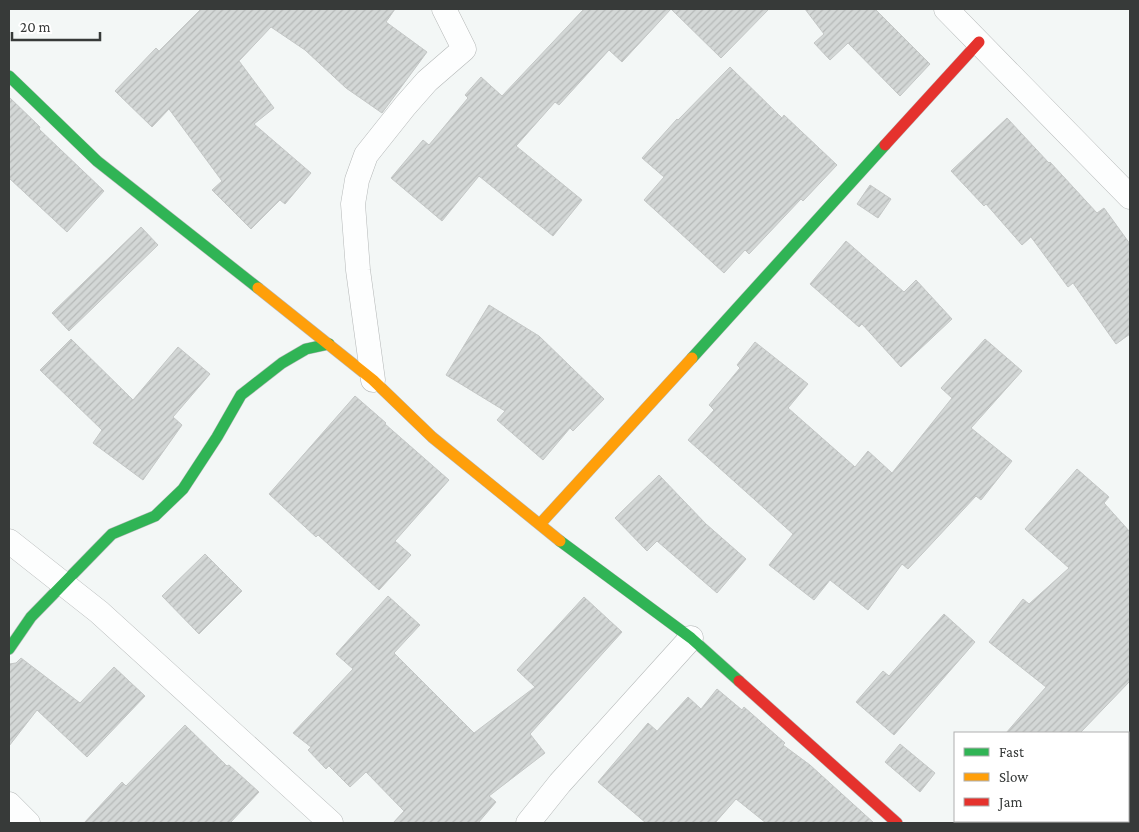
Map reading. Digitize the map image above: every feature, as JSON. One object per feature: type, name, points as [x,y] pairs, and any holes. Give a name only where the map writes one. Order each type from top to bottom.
[{"type":"street","points":[[373,380],[358,270],[353,204],[356,180],[366,155],[405,106],[427,81],[464,49],[444,9]]},
{"type":"street","points":[[946,9],[1130,197]]},
{"type":"street","points":[[540,524],[979,42]]},
{"type":"street","points":[[9,76],[97,161],[373,380],[432,437],[553,536],[691,638],[897,823]]},
{"type":"street","points":[[9,648],[31,617],[112,534],[156,516],[183,489],[241,395],[282,364],[306,350],[329,344]]},
{"type":"street","points":[[9,541],[107,619],[331,823]]},
{"type":"street","points":[[528,823],[560,783],[691,638]]},
{"type":"street","points":[[9,804],[28,823]]},
{"type":"building","points":[[201,9],[395,9],[386,22],[427,52],[382,113],[346,88],[305,50],[271,27],[239,61],[274,108],[254,124],[311,173],[285,204],[280,200],[251,229],[212,190],[222,181],[169,109],[152,127],[115,91],[156,48],[159,51]]},
{"type":"building","points":[[584,9],[671,9],[622,62],[609,50],[559,105],[555,102],[516,146],[582,200],[553,236],[479,176],[442,221],[391,178],[423,140],[429,145],[468,98],[465,95],[481,77],[502,96]]},
{"type":"building","points":[[671,9],[769,9],[721,58]]},
{"type":"building","points":[[805,9],[875,9],[930,64],[900,96],[848,43],[830,60],[814,43],[824,34]]},
{"type":"building","points":[[730,67],[782,118],[784,115],[837,165],[803,201],[801,199],[749,254],[745,250],[724,273],[644,200],[664,177],[642,158],[677,119]]},
{"type":"building","points":[[9,97],[40,127],[39,129],[104,191],[67,232],[9,178]]},
{"type":"building","points":[[1007,118],[1097,213],[1104,208],[1130,244],[1130,334],[1116,344],[1073,283],[1068,287],[1031,237],[1022,245],[986,204],[984,206],[951,171]]},
{"type":"building","points":[[870,185],[891,199],[878,218],[857,204]]},
{"type":"building","points":[[141,227],[158,245],[69,331],[52,313]]},
{"type":"building","points":[[846,241],[904,292],[916,280],[952,319],[901,367],[862,324],[859,327],[810,284]]},
{"type":"building","points":[[489,305],[539,336],[604,399],[573,431],[570,428],[543,460],[497,420],[505,411],[446,375]]},
{"type":"building","points":[[71,339],[133,400],[178,347],[210,374],[173,417],[182,425],[143,480],[93,443],[102,430],[40,370]]},
{"type":"building","points":[[985,339],[1022,371],[971,428],[1012,461],[981,500],[976,496],[908,569],[902,564],[868,610],[830,580],[814,600],[769,565],[793,534],[688,440],[714,410],[709,405],[740,368],[737,365],[755,342],[808,384],[788,408],[855,467],[868,451],[892,473],[952,398],[941,388]]},
{"type":"building","points":[[355,396],[449,480],[395,541],[411,555],[379,590],[269,494]]},
{"type":"building","points":[[1077,469],[1109,497],[1104,503],[1130,532],[1130,681],[1081,732],[1007,732],[1046,687],[989,642],[1023,599],[1029,604],[1069,568],[1025,529]]},
{"type":"building","points":[[659,475],[706,524],[746,559],[717,593],[657,541],[647,551],[615,518]]},
{"type":"building","points":[[205,554],[242,591],[199,634],[162,596]]},
{"type":"building","points":[[388,596],[420,625],[394,653],[474,733],[535,687],[517,670],[584,597],[622,632],[530,734],[545,753],[489,796],[496,802],[478,823],[393,823],[404,811],[366,772],[350,787],[329,766],[326,769],[308,750],[311,747],[293,733],[353,669],[336,654]]},
{"type":"building","points":[[944,614],[975,642],[894,735],[856,702],[883,671],[889,676]]},
{"type":"building","points":[[21,658],[80,703],[114,667],[145,696],[87,757],[37,710],[9,746],[9,664],[16,663]]},
{"type":"building","points":[[717,689],[742,710],[744,707],[785,743],[783,745],[810,765],[874,823],[766,823],[736,799],[715,823],[646,823],[598,782],[648,723],[657,731],[688,697],[701,709]]},
{"type":"building","points":[[185,725],[227,766],[229,765],[259,792],[230,823],[84,823],[122,782],[126,786]]},
{"type":"building","points":[[900,744],[935,773],[920,792],[885,762]]},
{"type":"traffic: fast","points":[[9,76],[97,161],[258,288]]},
{"type":"traffic: fast","points":[[692,358],[885,145]]},
{"type":"traffic: fast","points":[[9,649],[31,617],[112,534],[155,516],[183,489],[217,437],[241,395],[282,363],[306,349],[329,344]]},
{"type":"traffic: fast","points":[[560,541],[691,638],[739,681]]},
{"type":"traffic: slow","points":[[258,288],[373,380],[432,437],[560,541]]},
{"type":"traffic: slow","points":[[540,524],[692,358]]},
{"type":"traffic: jam","points":[[885,145],[979,42]]},
{"type":"traffic: jam","points":[[739,681],[897,823]]}]
